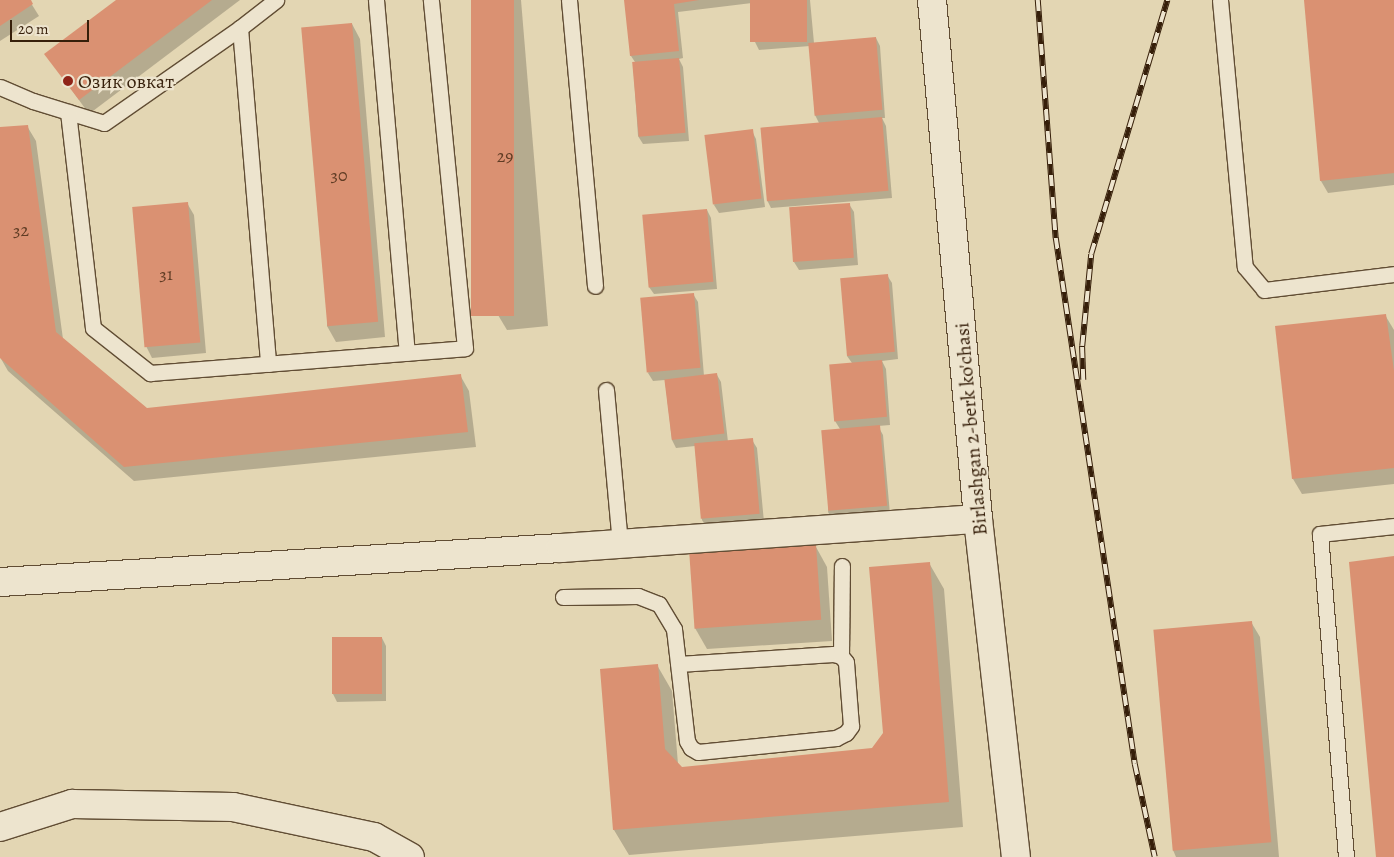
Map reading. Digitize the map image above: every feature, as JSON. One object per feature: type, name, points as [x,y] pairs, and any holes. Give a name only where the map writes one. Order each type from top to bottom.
[{"type":"street","name":"Birlashgan 2-berk ko'chasi","points":[[932,0],[978,519],[1016,857]]},
{"type":"street","points":[[0,582],[620,544],[978,519]]},
{"type":"street","points":[[0,827],[72,804],[233,806],[374,837],[410,857]]},
{"type":"lane","points":[[0,87],[104,123],[240,28],[276,0]]},
{"type":"lane","points":[[376,0],[407,353]]},
{"type":"lane","points":[[68,112],[93,328],[150,373],[465,348],[430,0]]},
{"type":"lane","points":[[569,0],[596,286]]},
{"type":"lane","points":[[1220,0],[1245,267],[1264,290],[1394,274]]},
{"type":"lane","points":[[240,28],[268,364]]},
{"type":"lane","points":[[606,390],[620,544]]},
{"type":"lane","points":[[1346,857],[1320,534],[1394,526]]},
{"type":"lane","points":[[563,597],[638,596],[658,604],[674,628],[686,741],[698,752],[836,738],[846,734],[851,726],[846,662],[842,656],[842,566]]},
{"type":"lane","points":[[678,664],[833,654],[842,656]]},
{"type":"building","points":[[0,0],[31,0],[33,4],[0,26]]},
{"type":"building","points":[[116,0],[212,0],[79,100],[44,54]]},
{"type":"building","points":[[471,0],[514,0],[514,316],[471,316]]},
{"type":"building","points":[[624,0],[699,0],[674,4],[679,51],[630,56]]},
{"type":"building","points":[[750,0],[807,0],[807,42],[750,42]]},
{"type":"building","points":[[1304,0],[1394,0],[1394,173],[1320,181]]},
{"type":"building","points":[[352,23],[378,322],[327,326],[301,27]]},
{"type":"building","points":[[876,37],[882,110],[815,116],[808,43]]},
{"type":"building","points":[[679,58],[686,133],[639,137],[632,62]]},
{"type":"building","points":[[882,117],[888,191],[767,201],[760,128]]},
{"type":"building","points":[[28,125],[56,332],[147,408],[461,374],[468,432],[124,467],[0,358],[0,127]]},
{"type":"building","points":[[753,129],[762,198],[713,204],[704,135]]},
{"type":"building","points":[[188,202],[200,342],[145,347],[132,207]]},
{"type":"building","points":[[850,203],[854,258],[793,262],[789,207]]},
{"type":"building","points":[[707,209],[713,282],[649,287],[642,215]]},
{"type":"building","points":[[888,274],[895,352],[847,356],[840,278]]},
{"type":"building","points":[[694,293],[701,368],[647,372],[640,298]]},
{"type":"building","points":[[1386,314],[1394,371],[1394,468],[1292,479],[1275,326]]},
{"type":"building","points":[[882,360],[887,417],[834,421],[829,365]]},
{"type":"building","points":[[717,373],[724,434],[672,440],[664,379]]},
{"type":"building","points":[[880,425],[887,506],[828,511],[821,430]]},
{"type":"building","points":[[753,438],[760,514],[701,519],[694,443]]},
{"type":"building","points":[[816,545],[821,620],[695,629],[689,554]]},
{"type":"building","points":[[1394,556],[1394,857],[1376,857],[1349,562]]},
{"type":"building","points":[[930,562],[949,802],[613,830],[600,669],[658,664],[665,749],[682,767],[872,748],[883,733],[869,567]]},
{"type":"building","points":[[1252,621],[1271,842],[1173,851],[1153,630]]},
{"type":"building","points":[[332,637],[382,637],[382,694],[332,694]]},
{"type":"railway","points":[[1038,0],[1056,238],[1135,764],[1155,857]]},
{"type":"railway","points":[[1083,380],[1082,346],[1091,254],[1167,0]]},
{"type":"place","name":"Озик овкат","points":[[68,81]]}]
